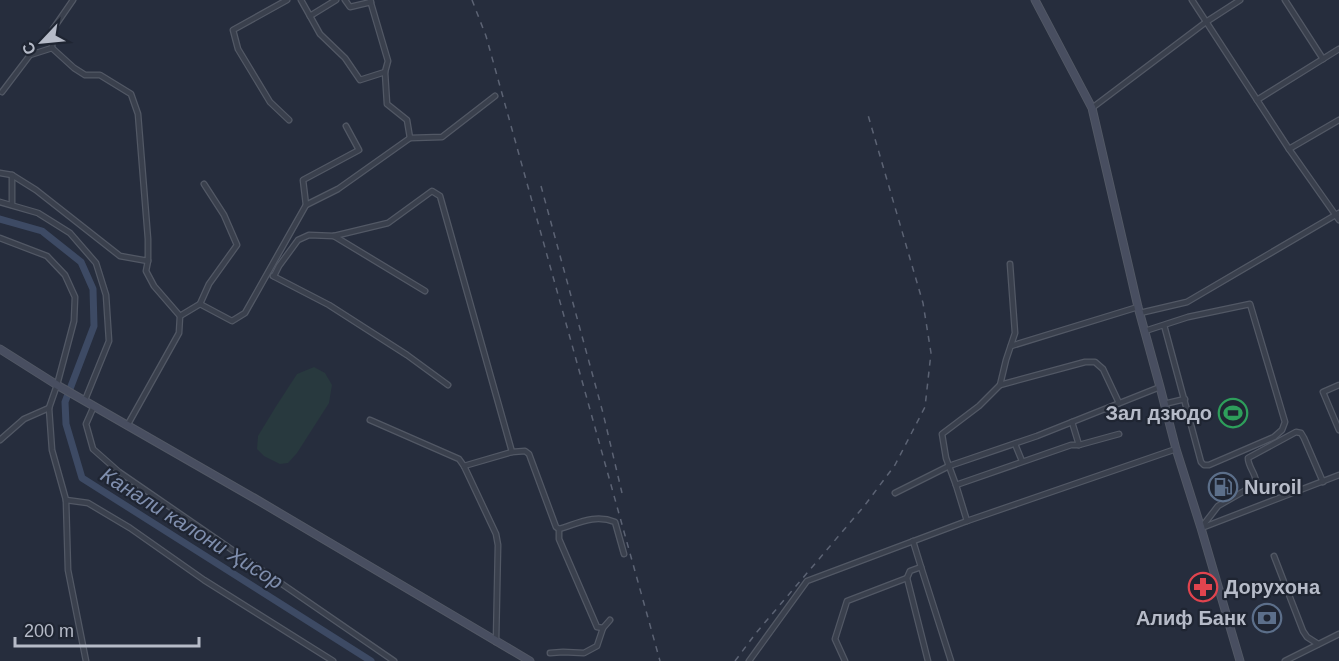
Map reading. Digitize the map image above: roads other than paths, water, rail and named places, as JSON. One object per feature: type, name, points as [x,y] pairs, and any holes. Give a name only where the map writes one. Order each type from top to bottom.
[{"type":"main road","points":[[1035,0],[1092,108],[1139,310],[1176,449],[1202,528],[1240,661]]},
{"type":"main road","points":[[0,349],[57,385],[530,661]]},
{"type":"street","points":[[52,48],[53,29],[73,0]]},
{"type":"street","points":[[287,0],[233,30],[238,49],[270,102],[289,120]]},
{"type":"street","points":[[301,0],[320,34],[345,58],[360,81],[385,72]]},
{"type":"street","points":[[310,16],[336,0]]},
{"type":"street","points":[[345,0],[350,7],[371,1],[387,61],[385,72],[387,104],[407,120],[410,138]]},
{"type":"street","points":[[1192,0],[1289,149],[1337,214],[1339,220]]},
{"type":"street","points":[[1092,108],[1206,22],[1240,0]]},
{"type":"street","points":[[1285,0],[1323,59]]},
{"type":"street","points":[[2,92],[30,55],[52,48]]},
{"type":"street","points":[[52,48],[74,68],[86,75],[100,75],[131,94],[138,114],[148,239],[146,271],[154,286],[180,316],[179,333],[127,426]]},
{"type":"street","points":[[1257,100],[1339,49]]},
{"type":"street","points":[[200,304],[232,321],[246,313],[306,205],[338,189],[410,138],[442,137],[495,96]]},
{"type":"street","points":[[1289,149],[1339,120]]},
{"type":"street","points":[[306,205],[303,180],[359,150],[346,126]]},
{"type":"street","points":[[0,173],[12,175],[36,190],[120,256],[147,261]]},
{"type":"street","points":[[12,175],[12,205]]},
{"type":"street","points":[[180,316],[200,304],[209,284],[237,245],[224,215],[204,184]]},
{"type":"street","points":[[274,276],[298,240],[309,235],[334,236],[388,223],[432,191],[440,196],[512,452]]},
{"type":"street","points":[[0,202],[38,213],[70,232],[96,263],[106,295],[109,341],[85,400]]},
{"type":"street","points":[[1011,346],[1139,310],[1187,302],[1337,214]]},
{"type":"street","points":[[334,236],[425,291]]},
{"type":"street","points":[[0,238],[47,256],[65,275],[75,297],[74,321],[49,408],[52,450],[66,500],[68,570],[86,661]]},
{"type":"street","points":[[967,521],[946,458],[942,434],[979,406],[1000,385],[1015,333],[1010,264]]},
{"type":"street","points":[[268,273],[329,305],[448,384]]},
{"type":"street","points":[[1145,331],[1188,317],[1250,304],[1285,422],[1282,430],[1274,437],[1209,465],[1204,465],[1201,462],[1164,325]]},
{"type":"street","points":[[1000,385],[1085,362],[1095,362],[1102,369],[1119,403]]},
{"type":"street","points":[[1339,385],[1323,392],[1339,430]]},
{"type":"street","points":[[895,493],[949,466],[1015,444],[1160,387]]},
{"type":"street","points":[[1164,404],[1185,399]]},
{"type":"street","points":[[94,406],[86,424],[93,449],[119,472],[394,661]]},
{"type":"street","points":[[0,440],[24,419],[49,408]]},
{"type":"street","points":[[370,420],[459,459],[464,466],[496,534],[498,545],[496,642]]},
{"type":"street","points":[[1072,422],[1079,445]]},
{"type":"street","points":[[1202,528],[1218,506],[1253,486],[1256,481],[1255,475],[1248,463],[1248,458],[1296,432],[1301,433],[1304,438],[1323,482]]},
{"type":"street","points":[[956,485],[1071,445],[1119,434]]},
{"type":"street","points":[[1015,444],[1022,461]]},
{"type":"street","points":[[749,661],[807,581],[967,521],[1176,449]]},
{"type":"street","points":[[464,466],[512,452],[525,451],[529,454],[556,527],[559,529],[559,539],[597,627],[603,628]]},
{"type":"street","points":[[1202,528],[1339,475]]},
{"type":"street","points":[[66,500],[88,504],[130,528],[204,580],[333,661]]},
{"type":"street","points":[[559,529],[593,518],[604,517],[615,522],[624,554]]},
{"type":"street","points":[[913,541],[951,661]]},
{"type":"street","points":[[1275,556],[1303,631],[1307,637],[1318,644]]},
{"type":"street","points":[[921,567],[910,572],[907,578],[928,661]]},
{"type":"street","points":[[846,661],[835,639],[847,601],[907,578]]},
{"type":"street","points":[[550,653],[584,653],[597,646],[603,628],[610,621]]},
{"type":"street","points":[[1285,661],[1339,634]]},
{"type":"waterway","name":"Канали калони Ҳисор","points":[[0,219],[42,231],[81,262],[93,289],[94,326],[65,402],[66,424],[82,478],[371,661]]},
{"type":"railway","points":[[472,0],[486,36],[660,661]]},
{"type":"railway","points":[[735,661],[865,505],[895,465],[925,407],[931,353],[923,303],[868,115]]},
{"type":"railway","points":[[541,186],[603,413],[622,493]]},
{"type":"place","name":"Зал дзюдо","points":[[1233,413]]},
{"type":"place","name":"Nuroil","points":[[1223,487]]},
{"type":"place","name":"Дорухона","points":[[1203,587]]},
{"type":"place","name":"Алиф Банк","points":[[1267,618]]}]
